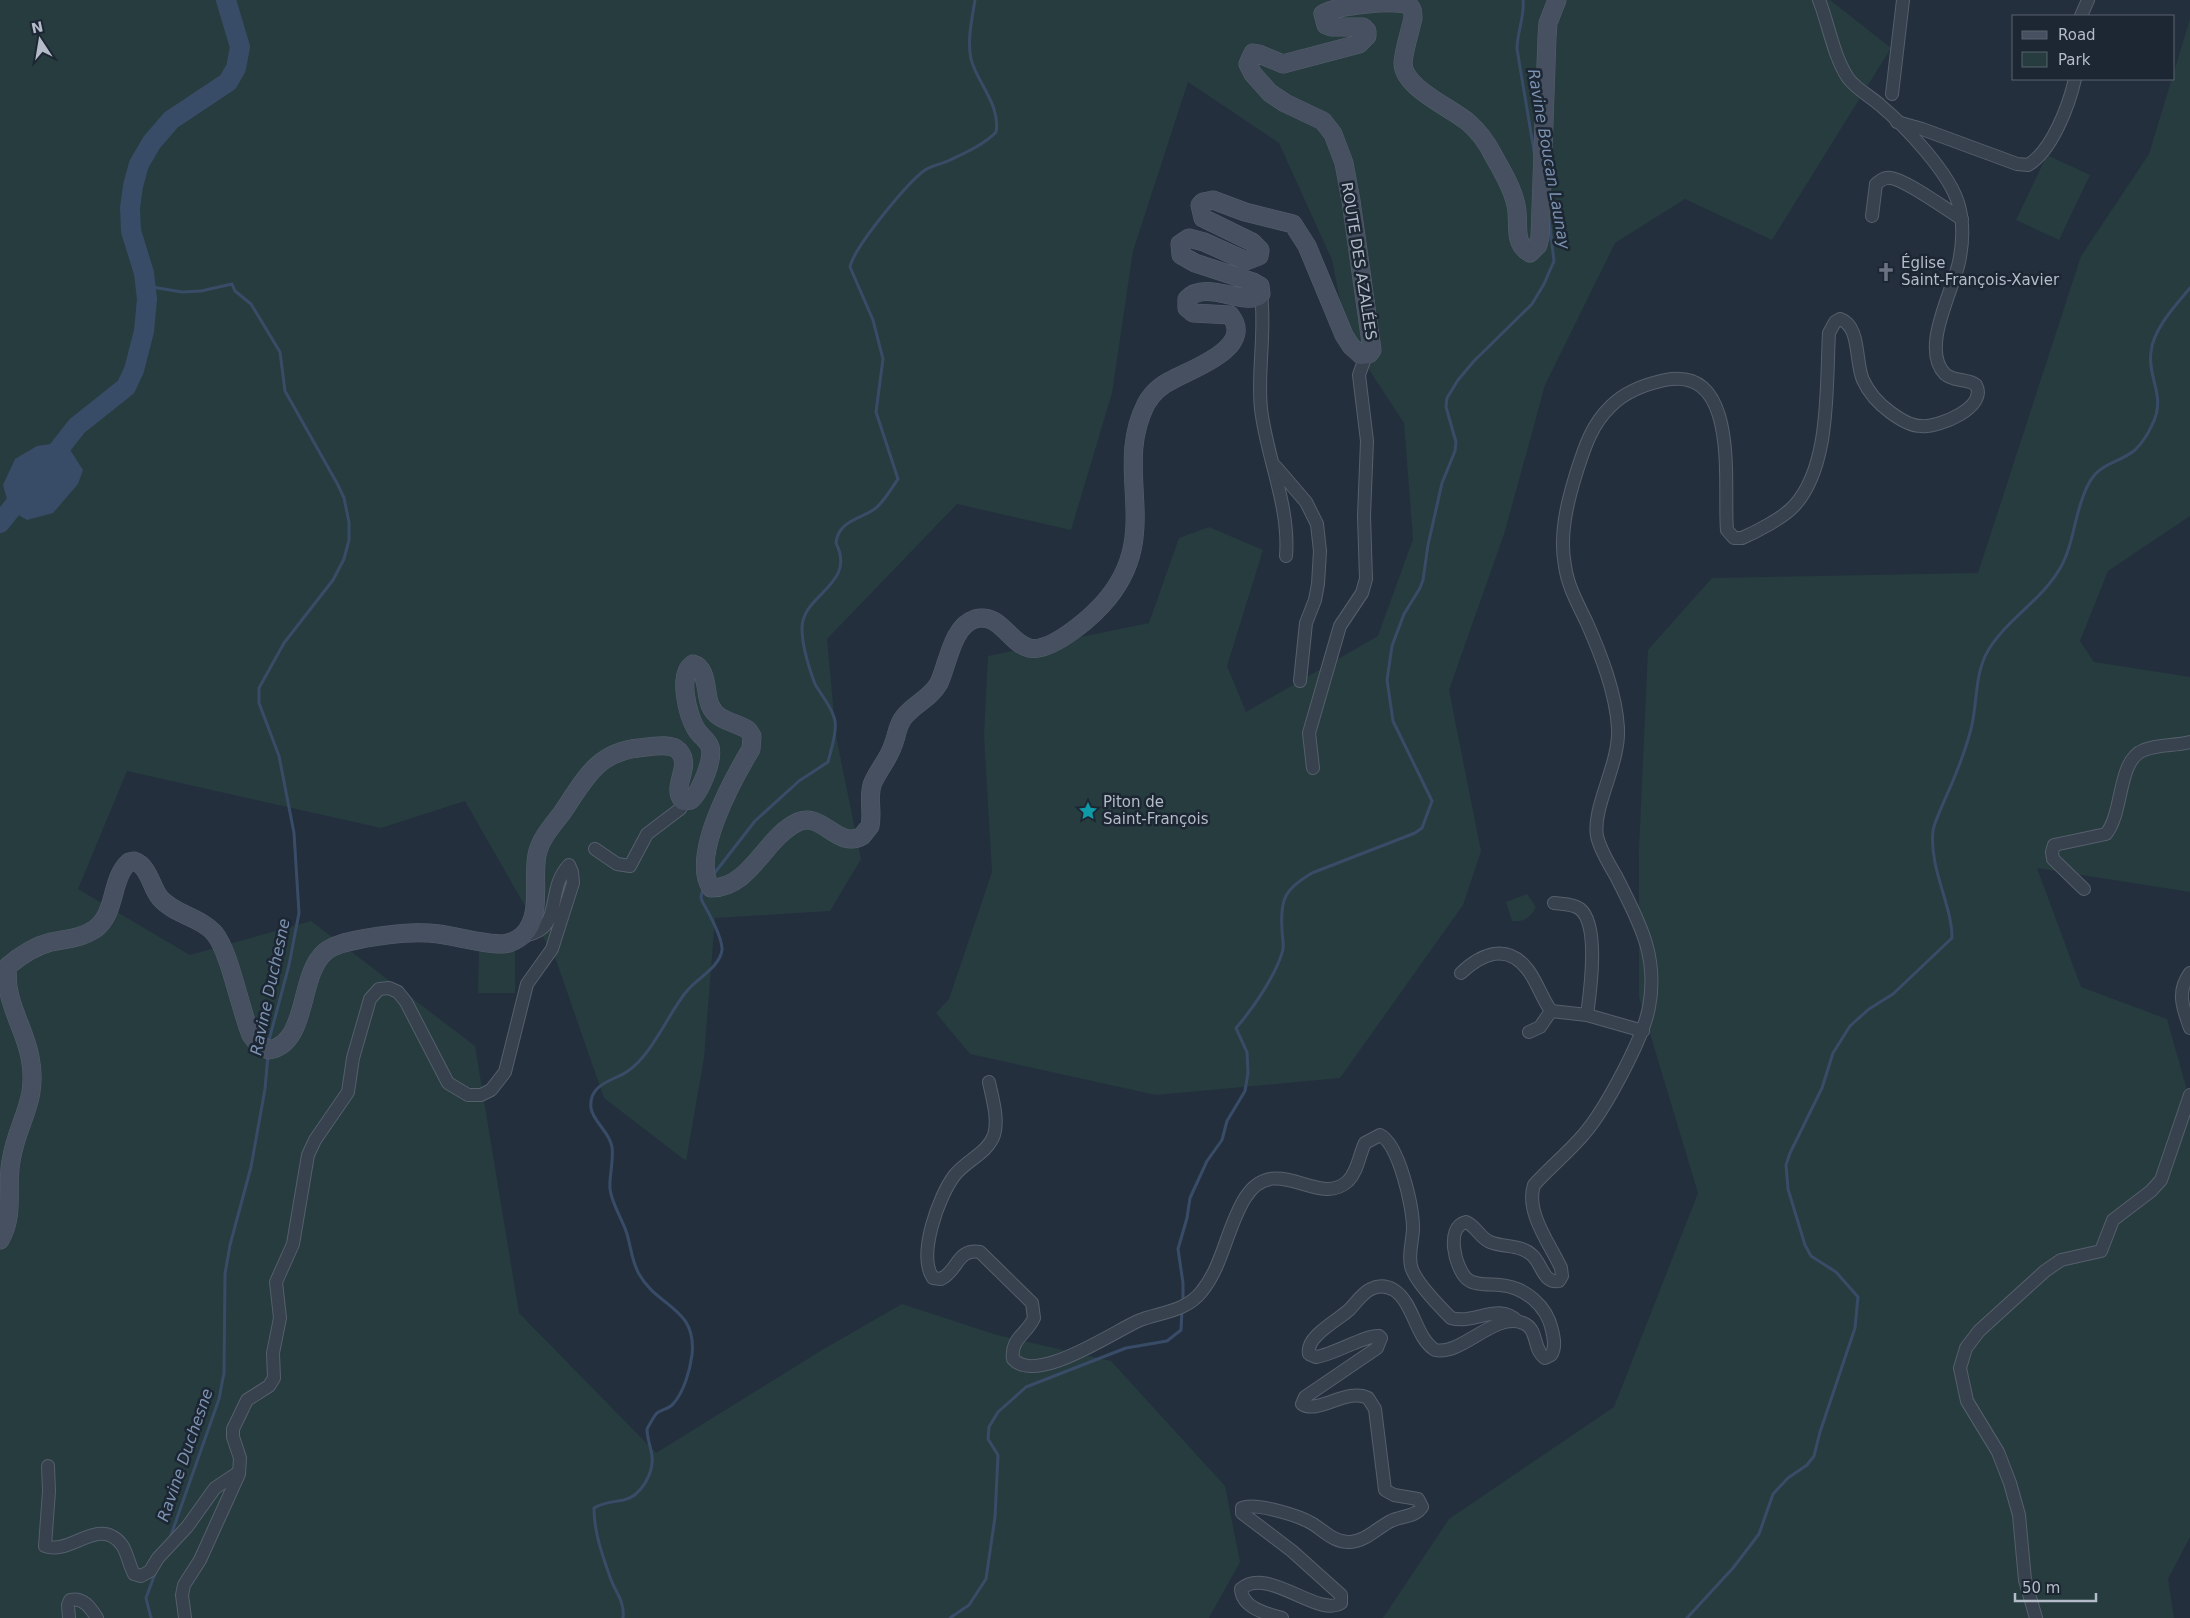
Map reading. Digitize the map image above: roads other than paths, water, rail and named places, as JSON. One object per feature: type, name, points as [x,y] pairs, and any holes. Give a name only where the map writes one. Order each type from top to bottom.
[{"type":"main road","name":"ROUTE DES AZALÉES","points":[[1261,294],[1260,286],[1253,282],[1195,263],[1181,255],[1180,244],[1189,238],[1204,242],[1246,261],[1258,256],[1260,250],[1252,242],[1202,218],[1200,205],[1203,202],[1213,200],[1245,212],[1293,224],[1307,246],[1344,335],[1357,352],[1366,356],[1372,350],[1351,201],[1339,148],[1333,134],[1323,121],[1285,103],[1260,84],[1248,64],[1253,53],[1283,64],[1359,44],[1368,36],[1367,31],[1363,27],[1331,27],[1326,25],[1324,14],[1333,9],[1376,2],[1394,1],[1408,5],[1413,11],[1414,18],[1403,64],[1406,76],[1416,86],[1468,122],[1482,136],[1511,189],[1519,219],[1518,239],[1520,246],[1530,253],[1538,245],[1540,237],[1548,23],[1557,0]]},
{"type":"main road","points":[[0,1240],[10,1215],[8,1175],[11,1158],[30,1104],[34,1079],[23,1032],[9,996],[6,980],[8,966],[22,954],[50,942],[82,936],[96,928],[106,917],[123,870],[129,862],[134,861],[142,866],[159,896],[172,908],[214,933],[224,952],[248,1027],[257,1043],[269,1050],[283,1045],[291,1035],[315,966],[323,954],[336,946],[352,941],[416,932],[503,944],[510,943],[522,936],[532,919],[536,858],[541,842],[585,777],[594,767],[618,752],[631,749],[674,747],[680,752],[684,766],[678,787],[680,798],[684,802],[691,800],[699,790],[711,754],[708,744],[692,721],[687,704],[685,678],[689,667],[693,664],[704,675],[708,698],[714,712],[723,719],[748,730],[752,740],[751,749],[717,817],[704,871],[706,880],[711,888],[720,888],[745,872],[783,833],[797,822],[816,822],[846,839],[858,839],[865,834],[872,819],[870,803],[873,783],[891,750],[902,719],[936,688],[954,641],[966,625],[974,619],[980,618],[994,621],[1017,642],[1024,646],[1038,649],[1059,640],[1102,605],[1122,578],[1135,539],[1137,511],[1134,454],[1138,429],[1146,404],[1162,386],[1209,363],[1223,353],[1234,336],[1236,327],[1230,315],[1193,313],[1187,308],[1186,298],[1197,293],[1230,293],[1250,300],[1258,298],[1261,294]]},
{"type":"street","points":[[989,1082],[996,1121],[994,1136],[985,1149],[963,1166],[948,1186],[930,1230],[928,1247],[929,1266],[934,1278],[941,1279],[953,1272],[963,1254],[969,1251],[980,1252],[1032,1303],[1034,1318],[1013,1347],[1013,1359],[1019,1364],[1029,1367],[1044,1365],[1074,1354],[1138,1321],[1186,1305],[1203,1290],[1244,1199],[1256,1186],[1268,1180],[1283,1178],[1321,1189],[1342,1185],[1354,1172],[1365,1143],[1380,1135],[1391,1144],[1399,1162],[1412,1215],[1413,1238],[1410,1259],[1417,1279],[1451,1318],[1470,1319],[1500,1313],[1507,1314],[1517,1321],[1526,1324],[1532,1330],[1540,1354],[1545,1358],[1551,1355],[1555,1346],[1553,1333],[1543,1309],[1532,1298],[1510,1286],[1479,1284],[1466,1278],[1456,1259],[1454,1243],[1456,1231],[1463,1222],[1469,1223],[1488,1242],[1527,1251],[1538,1262],[1547,1278],[1552,1281],[1559,1281],[1562,1276],[1561,1268],[1534,1212],[1531,1194],[1534,1186],[1585,1133],[1597,1117],[1643,1031],[1650,1006],[1652,974],[1649,948],[1640,923],[1605,856],[1597,835],[1598,815],[1618,745],[1615,702],[1594,640],[1573,594],[1564,566],[1563,541],[1569,498],[1584,448],[1598,420],[1613,404],[1637,389],[1674,378],[1695,382],[1710,395],[1721,420],[1726,460],[1727,530],[1734,538],[1742,538],[1792,508],[1809,482],[1822,439],[1830,333],[1835,322],[1840,319],[1845,321],[1852,331],[1863,381],[1880,404],[1892,414],[1915,425],[1930,426],[1946,422],[1974,404],[1979,394],[1976,384],[1947,376],[1941,369],[1936,354],[1940,320],[1952,287],[1963,236],[1962,219],[1953,191],[1943,174],[1897,122],[1880,104],[1850,80],[1834,47],[1819,0]]},
{"type":"street","points":[[1892,94],[1903,0]]},
{"type":"street","points":[[2081,15],[2088,0]]},
{"type":"street","points":[[1897,122],[1922,129],[2017,164],[2028,164],[2042,153],[2051,139],[2072,94],[2075,80]]},
{"type":"street","points":[[1872,216],[1876,184],[1882,179],[1889,178],[1902,182],[1962,219]]},
{"type":"street","points":[[1261,294],[1264,317],[1260,394],[1286,525],[1286,556]]},
{"type":"street","points":[[1313,768],[1309,733],[1340,626],[1362,593],[1366,579],[1364,516],[1367,441],[1360,375],[1366,356]]},
{"type":"street","points":[[1272,461],[1284,479],[1306,502],[1317,524],[1320,551],[1318,584],[1305,629],[1300,681]]},
{"type":"street","points":[[2084,889],[2052,859],[2054,845],[2106,834],[2114,820],[2130,762],[2136,753],[2146,749],[2190,742]]},
{"type":"street","points":[[595,848],[617,864],[630,866],[647,834],[680,809],[684,802]]},
{"type":"street","points":[[185,1618],[182,1595],[184,1585],[200,1560],[239,1472],[240,1458],[232,1429],[247,1400],[269,1386],[274,1378],[273,1353],[280,1318],[276,1282],[294,1244],[308,1155],[320,1132],[348,1092],[353,1058],[370,999],[380,989],[384,988],[398,992],[406,1002],[448,1083],[456,1090],[468,1095],[481,1095],[491,1090],[500,1082],[509,1062],[527,984],[552,949],[573,883],[569,865],[558,882],[545,927],[538,933],[522,936]]},
{"type":"street","points":[[1554,903],[1576,907],[1585,914],[1588,923],[1592,951],[1587,1015]]},
{"type":"street","points":[[1461,973],[1477,958],[1489,954],[1502,954],[1512,957],[1529,972],[1541,998],[1551,1011],[1587,1015],[1643,1031]]},
{"type":"street","points":[[2190,973],[2184,981],[2181,999],[2190,1028]]},
{"type":"street","points":[[1529,1032],[1540,1027],[1551,1011]]},
{"type":"street","points":[[2036,1618],[2025,1580],[2019,1515],[2010,1483],[1998,1452],[1967,1401],[1960,1368],[1966,1348],[1979,1331],[2053,1265],[2071,1257],[2098,1253],[2103,1249],[2113,1220],[2151,1192],[2161,1180],[2190,1095]]},
{"type":"street","points":[[1282,1618],[1248,1603],[1243,1599],[1241,1589],[1245,1585],[1258,1583],[1290,1591],[1329,1606],[1341,1603],[1341,1594],[1272,1535],[1247,1519],[1242,1513],[1242,1508],[1252,1505],[1302,1518],[1334,1539],[1351,1542],[1367,1536],[1393,1520],[1416,1513],[1422,1507],[1418,1499],[1394,1495],[1385,1490],[1376,1409],[1368,1398],[1354,1395],[1311,1407],[1302,1404],[1305,1397],[1377,1348],[1381,1338],[1379,1336],[1370,1337],[1346,1348],[1316,1357],[1309,1354],[1308,1350],[1314,1338],[1366,1291],[1377,1287],[1391,1289],[1401,1297],[1427,1342],[1435,1350],[1448,1351],[1487,1329],[1517,1321]]},
{"type":"street","points":[[48,1466],[49,1491],[45,1546],[56,1548],[95,1534],[107,1535],[118,1541],[124,1548],[126,1558],[134,1574],[141,1576],[150,1571],[158,1558],[187,1527],[215,1488],[239,1472]]},
{"type":"street","points":[[69,1618],[68,1605],[70,1600],[78,1598],[84,1602],[97,1618]]},
{"type":"water","points":[[65,442],[83,470],[78,484],[53,513],[27,520],[10,510],[3,485],[15,459],[37,446]]},
{"type":"waterway","points":[[48,463],[77,426],[126,387],[134,370],[144,331],[147,299],[144,273],[131,231],[130,208],[133,186],[139,164],[152,142],[171,120],[228,82],[236,68],[240,47],[226,0]]},
{"type":"waterway","points":[[713,875],[755,821],[799,781],[828,762],[834,736],[835,721],[829,706],[815,684],[808,664],[802,635],[804,616],[840,569],[841,557],[836,543],[841,529],[876,508],[898,479],[876,412],[883,359],[873,320],[850,267],[861,245],[871,231],[917,177],[928,168],[974,148],[996,132],[997,122],[992,103],[971,59],[971,22],[975,0]]},
{"type":"waterway","name":"Ravine Boucan Launay","points":[[1523,0],[1517,49],[1535,157]]},
{"type":"waterway","name":"Ravine Boucan Launay","points":[[1183,1301],[1183,1283],[1178,1249],[1187,1218],[1190,1198],[1207,1161],[1222,1140],[1227,1121],[1245,1091],[1248,1073],[1247,1052],[1236,1028],[1249,1012],[1279,962],[1283,947],[1283,902],[1290,890],[1312,873],[1415,833],[1422,828],[1432,801],[1393,721],[1387,680],[1392,646],[1404,614],[1423,580],[1428,545],[1442,483],[1455,451],[1456,442],[1446,407],[1447,398],[1458,380],[1474,361],[1532,304],[1544,284],[1554,261],[1549,219]]},
{"type":"waterway","name":"Ravine Duchesne","points":[[146,286],[182,292],[201,291],[232,284],[235,291],[251,304],[280,352],[285,391],[338,485],[344,498],[349,522],[349,540],[344,559],[333,580],[284,643],[259,688],[259,703],[279,756],[294,833],[299,913],[289,965],[268,1044]]},
{"type":"waterway","points":[[1687,1618],[1733,1568],[1759,1534],[1773,1494],[1788,1478],[1807,1465],[1814,1456],[1820,1432],[1855,1328],[1858,1297],[1836,1272],[1811,1256],[1805,1245],[1788,1189],[1786,1165],[1790,1153],[1822,1088],[1833,1053],[1850,1026],[1869,1009],[1893,994],[1952,938],[1951,925],[1934,859],[1933,831],[1969,738],[1984,658],[2005,628],[2043,591],[2059,570],[2068,549],[2083,495],[2092,477],[2103,468],[2129,455],[2149,432],[2158,405],[2151,361],[2153,343],[2166,318],[2190,288]]},
{"type":"waterway","points":[[0,523],[27,489]]},
{"type":"waterway","points":[[623,1618],[623,1607],[610,1577],[599,1543],[595,1526],[594,1508],[605,1503],[630,1498],[645,1483],[652,1463],[647,1429],[657,1413],[671,1406],[677,1399],[686,1381],[690,1367],[692,1339],[682,1317],[647,1285],[636,1269],[626,1231],[611,1195],[611,1142],[592,1113],[591,1100],[598,1088],[637,1064],[652,1045],[686,992],[717,962],[722,945],[715,925],[702,901],[703,888]]},
{"type":"waterway","name":"Ravine Duchesne","points":[[170,1538],[219,1399],[224,1373],[225,1274],[230,1245],[251,1167],[265,1089],[268,1055]]},
{"type":"waterway","name":"Ravine Boucan Launay","points":[[950,1618],[969,1605],[986,1579],[995,1517],[998,1455],[988,1439],[989,1427],[998,1412],[1026,1387],[1126,1348],[1167,1341],[1181,1330],[1182,1310]]},
{"type":"waterway","name":"Ravine Duchesne","points":[[151,1618],[146,1598],[156,1571]]},
{"type":"place","name":"Église Saint-François-Xavier","points":[[1886,272]]},
{"type":"place","name":"Piton de Saint-François","points":[[1088,811]]}]
